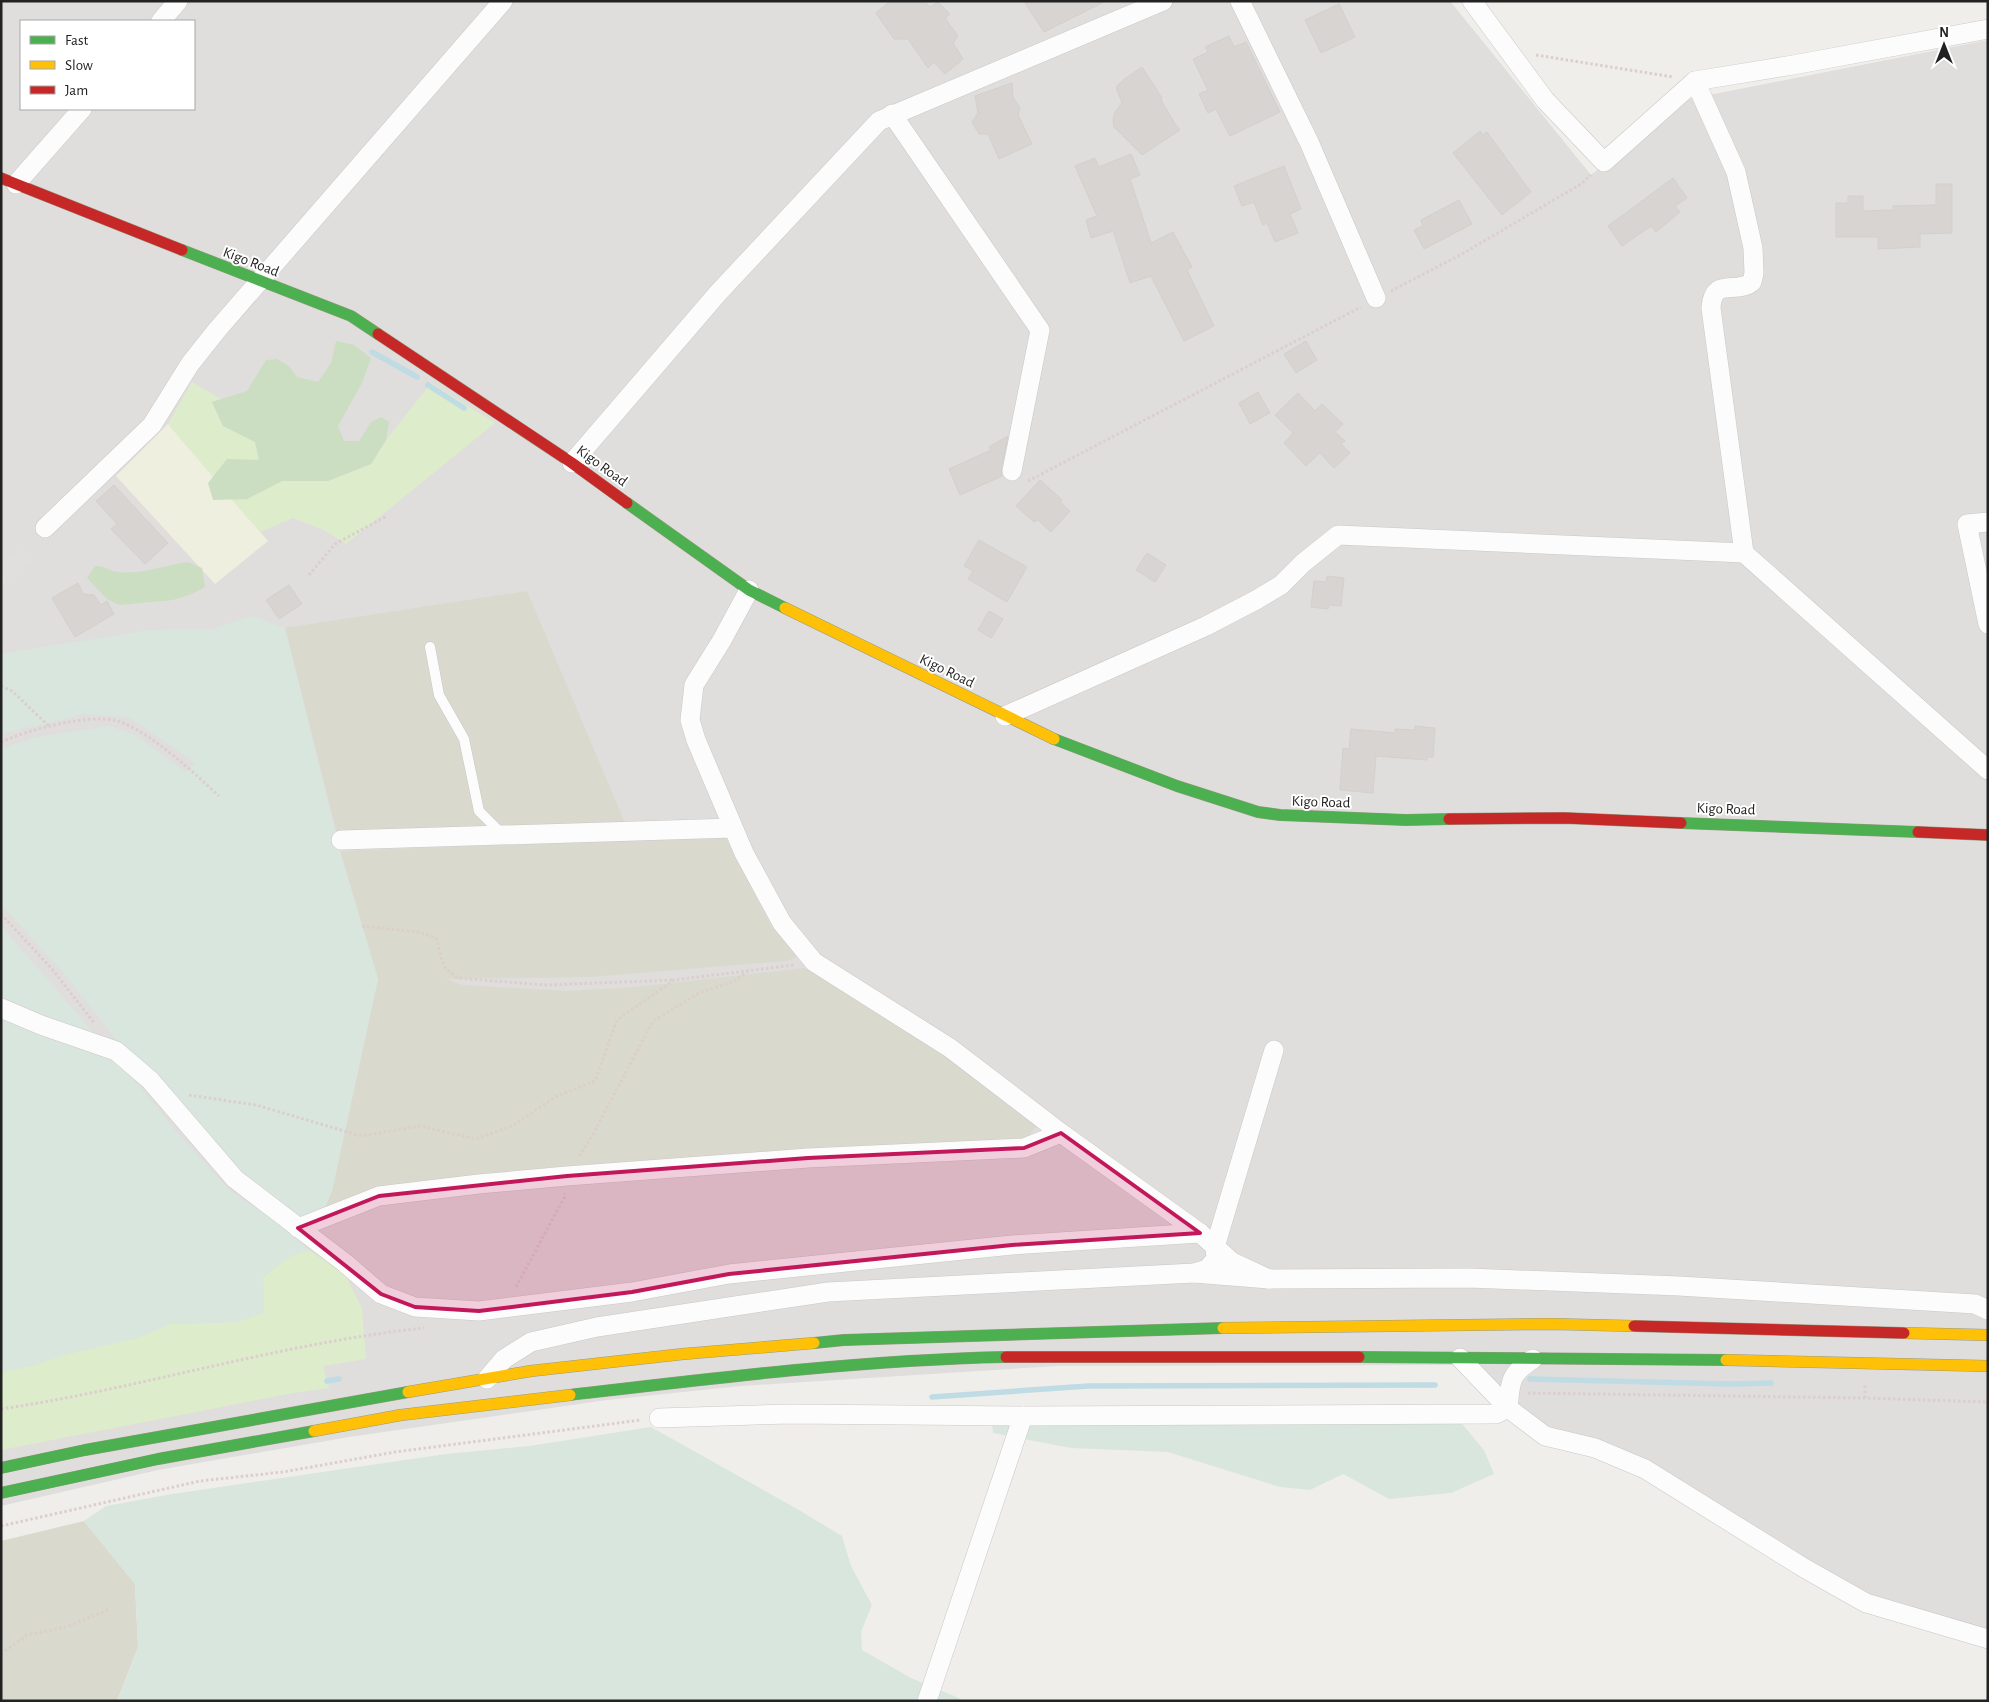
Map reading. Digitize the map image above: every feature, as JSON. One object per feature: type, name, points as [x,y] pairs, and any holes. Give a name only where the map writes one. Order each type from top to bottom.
[{"type":"main road","name":"Kigo Road","points":[[9,181],[351,316],[572,462],[749,590],[1060,742],[1178,786],[1258,812],[1280,815],[1406,820],[1564,818],[1988,835]]},
{"type":"main road","points":[[1,1468],[85,1450],[248,1420],[531,1371],[683,1354],[844,1340],[1117,1330],[1553,1324],[1988,1335]]},
{"type":"main road","points":[[1,1493],[158,1459],[401,1415],[738,1375],[965,1358],[1061,1356],[1460,1358],[1786,1361],[1988,1366]]},
{"type":"street","points":[[162,20],[178,1]]},
{"type":"street","points":[[45,528],[152,425],[190,364],[217,330],[503,1]]},
{"type":"street","points":[[572,462],[718,293],[879,121],[1163,1]]},
{"type":"street","points":[[1240,1],[1309,142],[1376,298]]},
{"type":"street","points":[[1472,1],[1545,100],[1604,162],[1695,81],[1794,65],[1988,29]]},
{"type":"street","points":[[1695,81],[1736,172],[1753,248],[1754,273],[1752,282],[1746,286],[1722,288],[1716,291],[1712,297],[1711,308],[1744,553]]},
{"type":"street","points":[[9,181],[81,110]]},
{"type":"street","points":[[892,114],[1040,330],[1018,477]]},
{"type":"street","points":[[1988,522],[1967,524],[1988,624]]},
{"type":"street","points":[[1006,716],[1206,626],[1256,600],[1281,585],[1303,563],[1338,535],[1744,553],[1988,770]]},
{"type":"street","points":[[749,590],[722,640],[694,685],[690,720],[696,740],[733,828],[748,861],[782,923],[814,962],[950,1048],[1061,1134],[1200,1233],[1232,1262],[1269,1279]]},
{"type":"street","points":[[341,840],[733,828]]},
{"type":"street","points":[[1,1008],[41,1025],[116,1051],[150,1080],[235,1179],[345,1263],[381,1294],[415,1307],[478,1311],[632,1292],[729,1274],[1012,1245],[1200,1233]]},
{"type":"street","points":[[1194,1273],[1207,1268],[1216,1259],[1215,1247],[1274,1050]]},
{"type":"street","points":[[298,1228],[379,1196],[567,1176],[808,1158],[1024,1148],[1061,1134]]},
{"type":"street","points":[[487,1379],[504,1359],[531,1342],[597,1327],[828,1292],[1194,1273],[1269,1279],[1469,1278],[1679,1286],[1975,1304],[1988,1310]]},
{"type":"street","points":[[1460,1358],[1509,1400],[1545,1436],[1595,1448],[1645,1469],[1804,1568],[1866,1603],[1988,1639]]},
{"type":"street","points":[[659,1418],[790,1414],[1024,1416],[1496,1414],[1509,1400],[1512,1379],[1518,1369],[1533,1359]]},
{"type":"street","points":[[927,1701],[1024,1416]]},
{"type":"lane","points":[[430,647],[439,695],[464,739],[478,811],[504,836]]},
{"type":"path","points":[[1508,50],[1695,81]]},
{"type":"path","points":[[1018,477],[1462,254],[1581,184],[1604,162]]},
{"type":"path","points":[[309,575],[336,544],[387,516]]},
{"type":"path","points":[[1,686],[12,692],[50,727]]},
{"type":"path","points":[[1,742],[16,735],[82,720],[117,721],[146,736],[188,768],[219,796]]},
{"type":"path","points":[[1,914],[52,969],[116,1051]]},
{"type":"path","points":[[362,926],[419,932],[436,938],[444,967],[458,978],[545,985],[674,980],[814,962]]},
{"type":"path","points":[[505,1308],[564,1198],[567,1176],[592,1136],[653,1021],[701,992],[732,982],[748,971]]},
{"type":"path","points":[[188,1095],[256,1105],[360,1136],[420,1126],[476,1139],[512,1126],[555,1097],[595,1081],[617,1020],[674,980]]},
{"type":"path","points":[[1,1409],[58,1400],[331,1343],[425,1328]]},
{"type":"path","points":[[1509,1400],[1865,1398],[1988,1402]]},
{"type":"path","points":[[1,1526],[200,1481],[283,1472],[395,1452],[659,1418]]},
{"type":"path","points":[[1,1654],[27,1635],[66,1626],[108,1610]]},
{"type":"highlighted area","points":[[1061,1133],[1200,1233],[1012,1245],[729,1274],[632,1292],[479,1311],[415,1307],[381,1294],[298,1228],[379,1196],[567,1176],[808,1158],[1024,1148]]},
{"type":"shaded area","points":[[1,1],[1450,1],[1591,175],[1689,99],[1988,40],[1988,1641],[1866,1607],[1644,1472],[1542,1438],[1458,1365],[1057,1366],[741,1386],[607,1400],[349,1437],[158,1470],[1,1506]]},
{"type":"shaded area","points":[[19,548],[30,561],[5,583],[1,579],[1,564]]},
{"type":"shaded area","points":[[527,591],[625,823],[337,834],[285,628]]},
{"type":"shaded area","points":[[251,616],[285,628],[340,851],[378,979],[332,1191],[323,1212],[305,1218],[293,1213],[247,1182],[123,1048],[63,972],[1,904],[1,749],[34,738],[109,726],[135,735],[185,772],[196,763],[129,717],[84,714],[1,734],[1,654],[151,630],[213,629]]},
{"type":"shaded area","points":[[725,836],[771,926],[798,956],[787,961],[589,977],[445,979],[463,985],[567,991],[636,987],[805,968],[816,972],[951,1058],[1038,1124],[1027,1138],[805,1152],[323,1212],[332,1191],[378,979],[340,851]]},
{"type":"shaded area","points":[[1,926],[98,1038],[1,997]]},
{"type":"shaded area","points":[[1,1013],[116,1058],[180,1136],[230,1191],[288,1229],[308,1250],[289,1257],[263,1276],[264,1312],[238,1322],[171,1324],[138,1338],[67,1354],[32,1366],[1,1372]]},
{"type":"shaded area","points":[[992,1418],[1458,1419],[1484,1450],[1494,1474],[1451,1493],[1389,1499],[1343,1474],[1310,1490],[1280,1487],[1168,1452],[1071,1448],[993,1433]]},
{"type":"shaded area","points":[[651,1427],[842,1536],[851,1566],[872,1605],[861,1632],[862,1650],[911,1678],[959,1698],[960,1701],[117,1701],[138,1647],[135,1584],[84,1521],[106,1506],[172,1494],[446,1454],[529,1446]]},
{"type":"shaded area","points":[[84,1521],[135,1584],[138,1647],[117,1701],[1,1701],[1,1541]]},
{"type":"green space","points":[[336,341],[354,345],[371,358],[362,383],[338,426],[344,441],[359,441],[371,422],[381,417],[389,422],[386,440],[371,464],[328,481],[282,481],[247,499],[213,500],[208,483],[227,459],[259,460],[255,442],[223,426],[212,402],[247,391],[266,360],[277,359],[289,366],[297,377],[318,382],[331,363]]},
{"type":"green space","points":[[192,382],[221,399],[212,402],[223,426],[255,442],[259,460],[227,459],[213,477],[168,424]]},
{"type":"green space","points":[[431,383],[495,423],[346,544],[324,530],[293,518],[260,532],[232,500],[247,499],[282,481],[328,481],[371,464],[386,440]]},
{"type":"green space","points":[[168,424],[268,541],[215,584],[116,476]]},
{"type":"green space","points":[[188,562],[202,568],[205,587],[192,594],[173,600],[119,605],[107,599],[87,578],[95,566],[126,573]]},
{"type":"green space","points":[[308,1250],[343,1271],[362,1308],[366,1359],[323,1366],[329,1388],[293,1393],[1,1450],[1,1372],[32,1366],[67,1354],[138,1338],[171,1324],[238,1322],[264,1312],[263,1277],[289,1257]]},
{"type":"building","points":[[890,1],[924,1],[930,7],[938,2],[950,14],[945,18],[958,36],[953,43],[963,59],[945,74],[934,62],[928,68],[908,39],[894,39],[876,13]]},
{"type":"building","points":[[1024,1],[1106,1],[1044,32]]},
{"type":"building","points":[[1339,4],[1355,37],[1321,53],[1305,20]]},
{"type":"building","points":[[1229,36],[1234,47],[1246,42],[1280,112],[1230,136],[1216,109],[1208,113],[1199,94],[1208,90],[1193,59],[1208,52],[1205,47]]},
{"type":"building","points":[[1142,67],[1180,130],[1142,155],[1114,127],[1113,120],[1115,112],[1122,103],[1116,87]]},
{"type":"building","points":[[1012,83],[1013,97],[1020,108],[1018,115],[1032,144],[999,159],[988,134],[979,134],[972,122],[978,113],[975,96]]},
{"type":"building","points":[[1480,131],[1483,135],[1487,132],[1531,192],[1502,215],[1453,153]]},
{"type":"building","points":[[1131,154],[1140,175],[1130,179],[1151,243],[1173,232],[1192,267],[1187,270],[1214,326],[1184,341],[1151,276],[1130,283],[1113,231],[1091,238],[1086,220],[1097,216],[1075,166],[1095,158],[1099,167]]},
{"type":"building","points":[[1284,166],[1301,209],[1290,214],[1298,233],[1275,242],[1267,223],[1263,225],[1254,202],[1242,206],[1234,186]]},
{"type":"building","points":[[1673,178],[1687,198],[1675,206],[1680,212],[1656,232],[1651,226],[1622,246],[1608,226]]},
{"type":"building","points":[[1936,184],[1952,184],[1952,233],[1920,234],[1920,247],[1878,249],[1878,237],[1836,237],[1836,203],[1848,203],[1848,196],[1863,196],[1863,211],[1893,210],[1893,206],[1936,205]]},
{"type":"building","points":[[1459,200],[1472,224],[1424,249],[1414,230],[1423,226],[1421,220]]},
{"type":"building","points":[[1306,341],[1317,360],[1296,373],[1284,354]]},
{"type":"building","points":[[1258,392],[1270,413],[1250,424],[1239,403]]},
{"type":"building","points":[[1298,393],[1315,411],[1322,404],[1343,424],[1335,432],[1345,441],[1341,444],[1350,453],[1334,468],[1320,453],[1306,466],[1284,443],[1293,433],[1275,415]]},
{"type":"building","points":[[1008,436],[1001,469],[1002,476],[960,495],[949,469],[991,450],[989,447]]},
{"type":"building","points":[[1040,480],[1062,500],[1060,502],[1070,511],[1051,532],[1038,520],[1034,522],[1016,506]]},
{"type":"building","points":[[114,485],[168,543],[145,564],[111,529],[117,524],[96,501]]},
{"type":"building","points":[[979,540],[1027,567],[1007,602],[968,579],[973,571],[964,566]]},
{"type":"building","points":[[1147,553],[1166,565],[1155,582],[1136,570]]},
{"type":"building","points":[[1327,576],[1344,578],[1341,606],[1329,605],[1328,609],[1311,607],[1314,581],[1326,582]]},
{"type":"building","points":[[78,583],[83,594],[94,595],[101,605],[107,601],[114,614],[75,637],[52,598]]},
{"type":"building","points":[[289,585],[302,604],[279,619],[266,600]]},
{"type":"building","points":[[989,611],[1003,619],[991,638],[978,630]]},
{"type":"building","points":[[1415,726],[1435,728],[1433,757],[1427,757],[1427,760],[1376,756],[1373,793],[1340,790],[1343,748],[1349,749],[1351,729],[1395,733],[1395,729],[1415,730]]},
{"type":"waterway","points":[[372,352],[417,377]]},
{"type":"waterway","points":[[428,385],[464,408]]},
{"type":"waterway","points":[[327,1381],[339,1379]]},
{"type":"waterway","points":[[1530,1379],[1730,1384],[1771,1383]]},
{"type":"waterway","points":[[932,1397],[1088,1386],[1435,1385]]},
{"type":"traffic: fast","points":[[182,250],[351,316],[378,334]]},
{"type":"traffic: fast","points":[[627,503],[749,590],[785,608]]},
{"type":"traffic: fast","points":[[1054,739],[1177,786],[1258,812],[1280,815],[1406,820],[1449,819]]},
{"type":"traffic: fast","points":[[1681,823],[1918,832]]},
{"type":"traffic: fast","points":[[814,1343],[844,1340],[1223,1328]]},
{"type":"traffic: fast","points":[[570,1395],[733,1376],[842,1366],[1006,1357]]},
{"type":"traffic: fast","points":[[1359,1357],[1726,1360]]},
{"type":"traffic: fast","points":[[1,1468],[85,1450],[408,1392]]},
{"type":"traffic: fast","points":[[1,1493],[158,1459],[314,1431]]},
{"type":"traffic: slow","points":[[785,608],[1054,739]]},
{"type":"traffic: slow","points":[[1223,1328],[1553,1324],[1634,1326]]},
{"type":"traffic: slow","points":[[1904,1333],[1988,1335]]},
{"type":"traffic: slow","points":[[408,1392],[531,1371],[683,1354],[814,1343]]},
{"type":"traffic: slow","points":[[1726,1360],[1988,1366]]},
{"type":"traffic: slow","points":[[314,1431],[401,1415],[570,1395]]},
{"type":"traffic: jam","points":[[1,178],[182,250]]},
{"type":"traffic: jam","points":[[378,334],[572,463],[627,503]]},
{"type":"traffic: jam","points":[[1449,819],[1565,818],[1681,823]]},
{"type":"traffic: jam","points":[[1918,832],[1988,835]]},
{"type":"traffic: jam","points":[[1634,1326],[1904,1333]]},
{"type":"traffic: jam","points":[[1006,1357],[1359,1357]]}]
